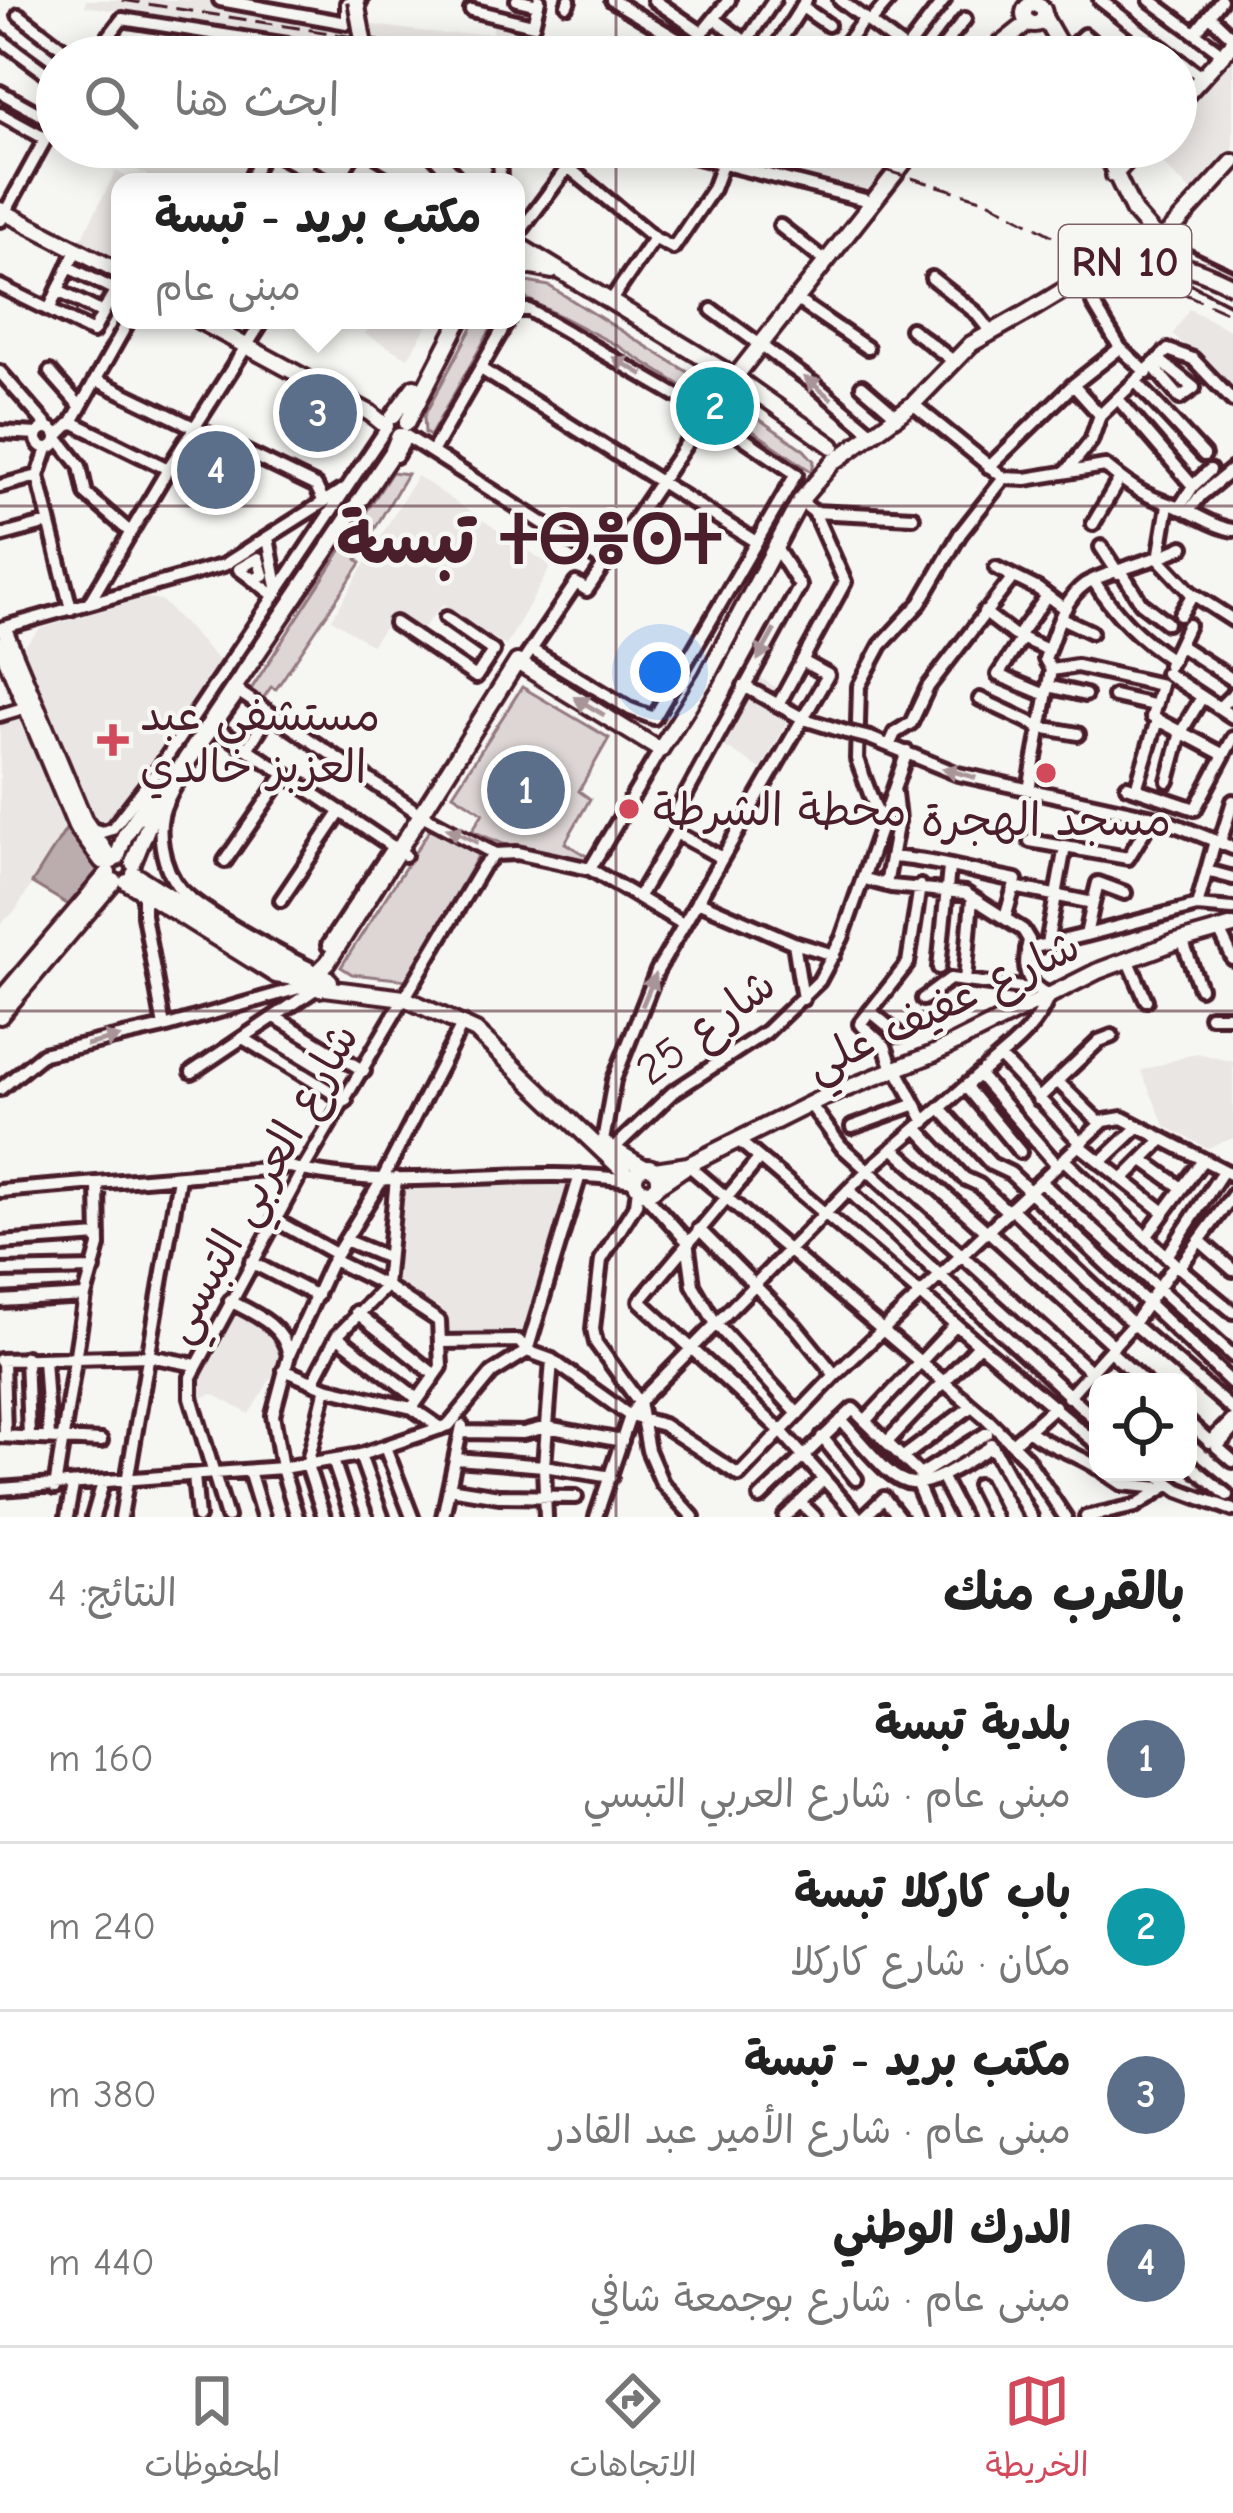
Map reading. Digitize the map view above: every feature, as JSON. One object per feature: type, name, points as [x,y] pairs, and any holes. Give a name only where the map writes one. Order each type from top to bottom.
[{"type":"main road","points":[[352,1],[361,36]]},
{"type":"main road","points":[[1007,36],[1034,9],[1053,36]]},
{"type":"main road","points":[[1197,83],[1230,45]]},
{"type":"main road","points":[[1160,242],[1233,162]]},
{"type":"main road","points":[[734,379],[900,168]]},
{"type":"main road","points":[[1111,168],[1134,212],[1183,270],[1233,296]]},
{"type":"main road","points":[[1114,176],[1121,168]]},
{"type":"main road","points":[[1,216],[71,262],[111,278]]},
{"type":"main road","points":[[1,216],[111,277]]},
{"type":"main road","points":[[524,659],[660,749],[706,678],[774,544],[832,453],[734,379],[525,247]]},
{"type":"main road","name":"RN 10","points":[[832,453],[857,446],[898,417],[952,360],[990,331],[1094,272],[1130,260],[1172,260],[1233,282]]},
{"type":"main road","points":[[525,264],[554,272],[734,379]]},
{"type":"main road","points":[[218,329],[248,342]]},
{"type":"main road","points":[[228,329],[395,427]]},
{"type":"main road","points":[[0,1000],[119,870],[133,822],[383,452],[450,329]]},
{"type":"main road","points":[[0,1016],[119,870],[392,453],[395,427]]},
{"type":"main road","points":[[2,631],[88,827],[119,870],[281,966],[320,979]]},
{"type":"main road","points":[[2,631],[26,707],[76,826],[144,893],[276,975],[405,996],[481,1030],[607,1148]]},
{"type":"main road","points":[[320,979],[524,659]]},
{"type":"main road","points":[[423,816],[508,677],[524,659]]},
{"type":"main road","name":"شارع عفيف علي","points":[[646,1182],[810,1104],[895,1071],[1044,992],[1226,928]]},
{"type":"main road","points":[[405,996],[463,1023],[491,1043],[646,1182]]},
{"type":"street","points":[[220,0],[347,23],[352,1]]},
{"type":"street","points":[[471,10],[533,25],[538,3],[517,0]]},
{"type":"street","points":[[612,0],[672,36]]},
{"type":"street","points":[[657,1],[702,33],[729,0]]},
{"type":"street","points":[[751,36],[774,0]]},
{"type":"street","points":[[840,0],[887,36]]},
{"type":"street","points":[[854,36],[889,0]]},
{"type":"street","points":[[916,36],[944,0]]},
{"type":"street","points":[[1100,0],[1147,36]]},
{"type":"street","points":[[1150,0],[1196,32],[1230,45]]},
{"type":"street","points":[[1196,32],[1222,0],[1233,10]]},
{"type":"street","points":[[782,36],[804,4],[828,25]]},
{"type":"street","points":[[19,15],[46,36]]},
{"type":"street","points":[[1210,15],[1230,45]]},
{"type":"street","points":[[110,36],[122,19],[234,36]]},
{"type":"street","points":[[635,33],[643,19]]},
{"type":"street","points":[[715,19],[739,36]]},
{"type":"street","points":[[952,36],[964,19]]},
{"type":"street","points":[[0,39],[36,66]]},
{"type":"street","points":[[1197,73],[1202,77]]},
{"type":"street","points":[[0,92],[36,110]]},
{"type":"street","points":[[0,114],[36,134]]},
{"type":"street","points":[[1,216],[36,156]]},
{"type":"street","points":[[525,229],[567,168]]},
{"type":"street","points":[[569,168],[654,238],[673,248],[713,189],[721,168]]},
{"type":"street","points":[[746,168],[873,202]]},
{"type":"street","points":[[304,169],[311,173]]},
{"type":"street","points":[[780,226],[826,262]]},
{"type":"street","points":[[613,299],[654,238]]},
{"type":"street","points":[[1160,242],[1233,282]]},
{"type":"street","points":[[49,310],[71,262]]},
{"type":"street","points":[[932,278],[975,312],[990,331]]},
{"type":"street","points":[[0,286],[94,332],[111,298]]},
{"type":"street","points":[[58,291],[103,314]]},
{"type":"street","points":[[797,300],[868,348]]},
{"type":"street","points":[[1093,303],[1120,348],[1153,366]]},
{"type":"street","points":[[525,310],[707,413],[796,474],[651,719],[524,659],[576,584],[587,590],[607,564],[707,413]]},
{"type":"street","points":[[712,310],[873,434]]},
{"type":"street","points":[[0,432],[48,433],[72,422],[125,329]]},
{"type":"street","points":[[88,604],[257,329]]},
{"type":"street","points":[[432,452],[503,329]]},
{"type":"street","points":[[910,329],[952,360]]},
{"type":"street","points":[[989,467],[1073,385],[1120,348]]},
{"type":"street","points":[[1066,471],[1090,441],[1100,415],[1168,350],[1193,359],[1233,401]]},
{"type":"street","points":[[481,369],[756,542]]},
{"type":"street","points":[[0,372],[80,466],[86,494],[130,532]]},
{"type":"street","points":[[50,372],[80,406]]},
{"type":"street","points":[[96,380],[316,486],[324,502]]},
{"type":"street","points":[[1136,382],[1204,455]]},
{"type":"street","points":[[1073,385],[1100,415]]},
{"type":"street","points":[[862,386],[898,417]]},
{"type":"street","points":[[1118,399],[1193,486]]},
{"type":"street","points":[[914,404],[1004,478],[1105,466]]},
{"type":"street","points":[[72,422],[167,469]]},
{"type":"street","points":[[395,427],[607,564]]},
{"type":"street","points":[[88,827],[102,832],[117,824],[349,486],[395,427]]},
{"type":"street","points":[[320,979],[188,896],[172,877],[161,824],[167,793],[216,728],[404,444],[395,427]]},
{"type":"street","points":[[48,433],[53,446],[47,449],[38,476],[71,609]]},
{"type":"street","points":[[1090,441],[1105,466],[1147,499],[1233,530]]},
{"type":"street","points":[[1178,508],[1233,469]]},
{"type":"street","points":[[1159,560],[1178,508],[1210,470]]},
{"type":"street","points":[[0,486],[38,476]]},
{"type":"street","points":[[882,826],[857,759],[859,686],[881,645],[920,603],[960,534],[1004,478]]},
{"type":"street","points":[[1093,524],[1120,478]]},
{"type":"street","points":[[2,631],[224,565],[349,486]]},
{"type":"street","points":[[778,705],[845,582],[814,512],[800,501]]},
{"type":"street","points":[[814,512],[913,517]]},
{"type":"street","points":[[0,536],[48,523]]},
{"type":"street","points":[[268,538],[276,594]]},
{"type":"street","points":[[640,896],[676,833],[676,812],[800,586],[774,544]]},
{"type":"street","points":[[1028,790],[1051,670],[1045,659],[1063,613],[1084,584],[1159,560],[1183,547]]},
{"type":"street","points":[[1101,548],[1142,603],[1166,623]]},
{"type":"street","points":[[1159,560],[1193,594],[1233,620]]},
{"type":"street","points":[[997,568],[1047,596],[1091,632]]},
{"type":"street","points":[[890,744],[1013,577]]},
{"type":"street","points":[[253,580],[276,594]]},
{"type":"street","points":[[1094,581],[1110,608],[1140,638],[1172,660]]},
{"type":"street","points":[[1193,594],[1152,717],[1224,754]]},
{"type":"street","points":[[1047,596],[998,675],[1084,695]]},
{"type":"street","points":[[984,612],[1048,650]]},
{"type":"street","points":[[395,623],[476,677],[493,652],[446,618]]},
{"type":"street","points":[[1179,644],[1233,680]]},
{"type":"street","points":[[596,1174],[607,1162],[614,1080],[657,971],[828,675],[802,661]]},
{"type":"street","points":[[487,662],[508,677]]},
{"type":"street","points":[[1051,670],[1077,665],[1163,679],[1233,717]]},
{"type":"street","points":[[744,686],[804,719],[890,744],[958,774],[1154,818],[1233,848]]},
{"type":"street","points":[[239,692],[423,816],[495,854],[517,853],[590,869],[683,924]]},
{"type":"street","points":[[1219,708],[1233,694]]},
{"type":"street","points":[[1114,696],[1154,705]]},
{"type":"street","points":[[1142,762],[1169,777],[1181,733],[1202,697]]},
{"type":"street","points":[[980,699],[1040,727],[1078,734]]},
{"type":"street","points":[[0,715],[26,707]]},
{"type":"street","points":[[247,748],[270,713]]},
{"type":"street","points":[[1157,720],[1132,787],[1195,808],[1233,738]]},
{"type":"street","points":[[216,728],[399,850],[328,945]]},
{"type":"street","points":[[590,869],[660,749]]},
{"type":"street","name":"شارع 25","points":[[607,1148],[685,1083],[766,1032],[803,999],[834,955],[907,752]]},
{"type":"street","points":[[225,861],[285,774]]},
{"type":"street","points":[[886,885],[898,820],[895,788]]},
{"type":"street","points":[[1197,906],[1233,801]]},
{"type":"street","points":[[1171,823],[1177,802]]},
{"type":"street","points":[[280,900],[341,811]]},
{"type":"street","points":[[1030,841],[1128,858],[1154,818]]},
{"type":"street","points":[[676,833],[722,858]]},
{"type":"street","points":[[1047,944],[1065,848]]},
{"type":"street","name":"شارع العربي التبسي","points":[[227,1517],[190,1387],[196,1365],[302,1171],[483,866],[495,854]]},
{"type":"street","points":[[891,856],[934,860],[949,868],[1016,880],[1004,918]]},
{"type":"street","points":[[939,968],[949,868]]},
{"type":"street","points":[[1207,871],[1233,878]]},
{"type":"street","points":[[865,879],[965,893],[1022,930],[1029,940],[1027,978],[1044,992]]},
{"type":"street","points":[[1086,934],[1098,883],[1125,893]]},
{"type":"street","points":[[920,886],[908,963],[860,1024],[885,1046],[922,1126],[964,1178],[1009,1209],[1233,1415],[1210,1442],[1197,1430]]},
{"type":"street","points":[[1014,887],[1093,903]]},
{"type":"street","points":[[144,893],[164,1027]]},
{"type":"street","points":[[965,981],[972,899]]},
{"type":"street","points":[[697,901],[834,955]]},
{"type":"street","points":[[1027,949],[1197,906],[1233,909]]},
{"type":"street","points":[[1226,928],[1233,959]]},
{"type":"street","points":[[1182,940],[1200,988]]},
{"type":"street","points":[[794,943],[803,999]]},
{"type":"street","points":[[1128,959],[1146,1000]]},
{"type":"street","points":[[192,1072],[275,1017],[320,979]]},
{"type":"street","points":[[0,1089],[43,1054],[164,1027],[320,979]]},
{"type":"street","points":[[922,999],[950,979],[1044,992]]},
{"type":"street","points":[[596,1517],[630,1416],[640,1402],[869,1169],[1040,1017],[1044,992]]},
{"type":"street","points":[[869,1011],[899,1035]]},
{"type":"street","points":[[1210,1016],[1233,1016]]},
{"type":"street","points":[[275,1017],[364,1070]]},
{"type":"street","points":[[297,1517],[282,1468],[274,1415],[289,1355],[334,1257],[389,1178],[463,1023]]},
{"type":"street","points":[[1038,1099],[1099,1041],[1112,1036]]},
{"type":"street","points":[[243,1038],[346,1101]]},
{"type":"street","points":[[1000,1057],[1080,1144],[1164,1212]]},
{"type":"street","points":[[979,1075],[1060,1162],[1233,1312]]},
{"type":"street","points":[[1057,1082],[1101,1124]]},
{"type":"street","points":[[966,1087],[1020,1152]]},
{"type":"street","points":[[810,1104],[827,1132],[1090,1371]]},
{"type":"street","points":[[851,1127],[914,1105]]},
{"type":"street","points":[[940,1109],[991,1164],[1010,1173],[1233,1384]]},
{"type":"street","points":[[440,1342],[519,1341],[527,1351],[552,1360],[630,1416],[679,1434],[740,1475],[880,1331],[1101,1124],[1115,1118],[1228,1173],[1132,1324],[1067,1396],[1012,1444]]},
{"type":"street","points":[[1101,1162],[1138,1127]]},
{"type":"street","points":[[738,1140],[1089,1438]]},
{"type":"street","points":[[1123,1179],[1162,1141]]},
{"type":"street","points":[[894,1149],[1136,1373]]},
{"type":"street","points":[[759,1159],[640,1301],[781,1431],[861,1517],[884,1498],[899,1517]]},
{"type":"street","points":[[1143,1160],[1182,1188]]},
{"type":"street","points":[[1146,1237],[1202,1161]]},
{"type":"street","points":[[688,1165],[985,1418],[1031,1464],[1065,1517]]},
{"type":"street","points":[[0,1191],[290,1167],[310,1175],[596,1174],[646,1182]]},
{"type":"street","points":[[0,1489],[307,1465],[360,1455],[441,1428],[458,1418],[492,1373],[527,1351],[580,1175]]},
{"type":"street","points":[[121,1517],[179,1178]]},
{"type":"street","points":[[313,1382],[337,1336],[386,1286],[389,1178]]},
{"type":"street","points":[[1040,1181],[1233,1356]]},
{"type":"street","points":[[646,1182],[658,1208],[687,1241],[693,1285],[716,1324],[798,1414]]},
{"type":"street","points":[[646,1182],[601,1260],[593,1329],[596,1342],[640,1402],[654,1467],[675,1502],[693,1517]]},
{"type":"street","points":[[54,1437],[94,1269],[98,1185]]},
{"type":"street","points":[[848,1190],[1089,1414]]},
{"type":"street","points":[[1173,1263],[1200,1241],[1233,1195]]},
{"type":"street","points":[[1220,1214],[1233,1225]]},
{"type":"street","points":[[275,1220],[439,1321],[441,1367],[415,1403]]},
{"type":"street","points":[[699,1229],[756,1284],[835,1376]]},
{"type":"street","points":[[0,1243],[99,1236]]},
{"type":"street","points":[[345,1240],[388,1258]]},
{"type":"street","points":[[1200,1241],[1233,1270]]},
{"type":"street","points":[[251,1262],[317,1296]]},
{"type":"street","points":[[0,1271],[94,1269]]},
{"type":"street","points":[[0,1301],[85,1296]]},
{"type":"street","points":[[230,1300],[272,1324],[289,1355]]},
{"type":"street","points":[[356,1312],[435,1375]]},
{"type":"street","points":[[865,1420],[955,1324]]},
{"type":"street","points":[[337,1336],[441,1428]]},
{"type":"street","points":[[887,1442],[979,1345]]},
{"type":"street","points":[[101,1442],[3,1436],[1,1360],[148,1356],[196,1365]]},
{"type":"street","points":[[26,1358],[29,1436]]},
{"type":"street","points":[[44,1359],[55,1488]]},
{"type":"street","points":[[547,1517],[544,1466],[552,1360]]},
{"type":"street","points":[[284,1370],[326,1388],[415,1403]]},
{"type":"street","points":[[324,1517],[307,1465],[326,1388]]},
{"type":"street","points":[[902,1458],[972,1406]]},
{"type":"street","points":[[760,1498],[854,1409],[920,1475],[987,1432]]},
{"type":"street","points":[[443,1517],[462,1432],[458,1418]]},
{"type":"street","points":[[985,1418],[992,1446],[1031,1517]]},
{"type":"street","points":[[842,1420],[897,1480],[917,1484],[942,1478],[992,1446]]},
{"type":"street","points":[[462,1432],[523,1433],[547,1427],[622,1441]]},
{"type":"street","points":[[1028,1430],[1047,1446],[1089,1462]]},
{"type":"street","points":[[1233,1430],[1217,1447],[1233,1461]]},
{"type":"street","points":[[822,1437],[856,1478]]},
{"type":"street","points":[[385,1447],[412,1517]]},
{"type":"street","points":[[360,1455],[382,1517]]},
{"type":"street","points":[[456,1459],[544,1466],[611,1478]]},
{"type":"street","points":[[333,1460],[352,1517]]},
{"type":"street","points":[[1197,1470],[1227,1495]]},
{"type":"street","points":[[249,1471],[262,1517]]},
{"type":"street","points":[[194,1476],[198,1517]]},
{"type":"street","points":[[942,1478],[962,1517]]},
{"type":"street","points":[[784,1517],[823,1480]]},
{"type":"street","points":[[1118,1481],[1167,1486],[1233,1510]]},
{"type":"street","points":[[1162,1481],[1167,1486]]},
{"type":"street","points":[[93,1517],[103,1484]]},
{"type":"street","points":[[917,1484],[931,1517]]},
{"type":"street","points":[[978,1485],[994,1517]]},
{"type":"street","points":[[67,1517],[73,1486]]},
{"type":"street","points":[[1086,1517],[1135,1506],[1167,1486]]},
{"type":"street","points":[[449,1488],[576,1497]]},
{"type":"street","points":[[670,1517],[675,1502]]},
{"type":"street","points":[[800,1502],[815,1517]]},
{"type":"shaded area","points":[[86,0],[223,0],[342,25],[442,34],[492,33],[495,19],[564,36],[282,36],[85,6]]},
{"type":"shaded area","points":[[1233,51],[1233,151],[1193,193],[1167,168],[1197,168],[1197,91]]},
{"type":"shaded area","points":[[134,168],[251,168],[248,173],[143,173]]},
{"type":"shaded area","points":[[779,168],[886,168],[870,191]]},
{"type":"shaded area","points":[[111,181],[111,260],[79,244]]},
{"type":"shaded area","points":[[525,282],[549,286],[712,387],[706,401],[618,346],[525,298]]},
{"type":"shaded area","points":[[1189,309],[1233,332],[1233,393],[1173,334]]},
{"type":"shaded area","points":[[368,329],[425,329],[408,358],[365,334]]},
{"type":"shaded area","points":[[471,329],[491,329],[430,436],[425,433],[424,416]]},
{"type":"shaded area","points":[[730,399],[804,450],[814,461],[812,472],[720,408]]},
{"type":"shaded area","points":[[392,472],[407,474],[357,559],[361,563],[276,689],[271,687],[260,703],[248,694]]},
{"type":"shaded area","points":[[417,476],[551,566],[506,646],[443,604],[422,629],[396,613],[371,645],[332,619]]},
{"type":"shaded area","name":"مستشفى عبد العزبز خالدي","points":[[145,598],[161,600],[220,662],[104,827],[95,822],[21,650],[40,629]]},
{"type":"shaded area","points":[[756,675],[783,692],[773,706],[790,717],[761,769],[719,743]]},
{"type":"shaded area","points":[[522,687],[609,738],[579,791],[590,799],[565,843],[590,858],[583,861],[503,844],[472,831],[483,813],[453,794]]},
{"type":"shaded area","points":[[18,715],[68,826],[15,911],[0,924],[0,720]]},
{"type":"shaded area","points":[[68,826],[102,871],[74,908],[32,883]]},
{"type":"shaded area","points":[[432,826],[477,850],[477,858],[406,980],[352,974],[341,967]]},
{"type":"shaded area","points":[[1197,1053],[1233,1062],[1233,1138],[1207,1148],[1165,1126],[1141,1071]]},
{"type":"shaded area","points":[[569,1183],[529,1336],[443,1339],[441,1308],[397,1289],[398,1184]]},
{"type":"shaded area","points":[[235,1309],[274,1332],[281,1362],[249,1414],[213,1394],[199,1398],[196,1377]]},
{"type":"railway","points":[[122,0],[349,36]]},
{"type":"railway","points":[[878,168],[988,201],[1058,239],[1233,315]]},
{"type":"place","name":"باب كاركلا تبسة","points":[[715,406]]},
{"type":"place","name":"مكتب بريد - تبسة","points":[[318,413]]},
{"type":"place","name":"الدرك الوطني","points":[[216,470]]},
{"type":"place","name":"مستشفى عبد العزبز خالدي","points":[[113,740]]},
{"type":"place","name":"مسجد الهجرة","points":[[1046,773]]},
{"type":"place","name":"بلدية تبسة","points":[[526,790]]},
{"type":"place","name":"محطة الشرطة","points":[[629,809]]},
{"type":"district","name":"تبسة ⵜⴱⴻⵙⵜ","points":[[529,539]]}]
